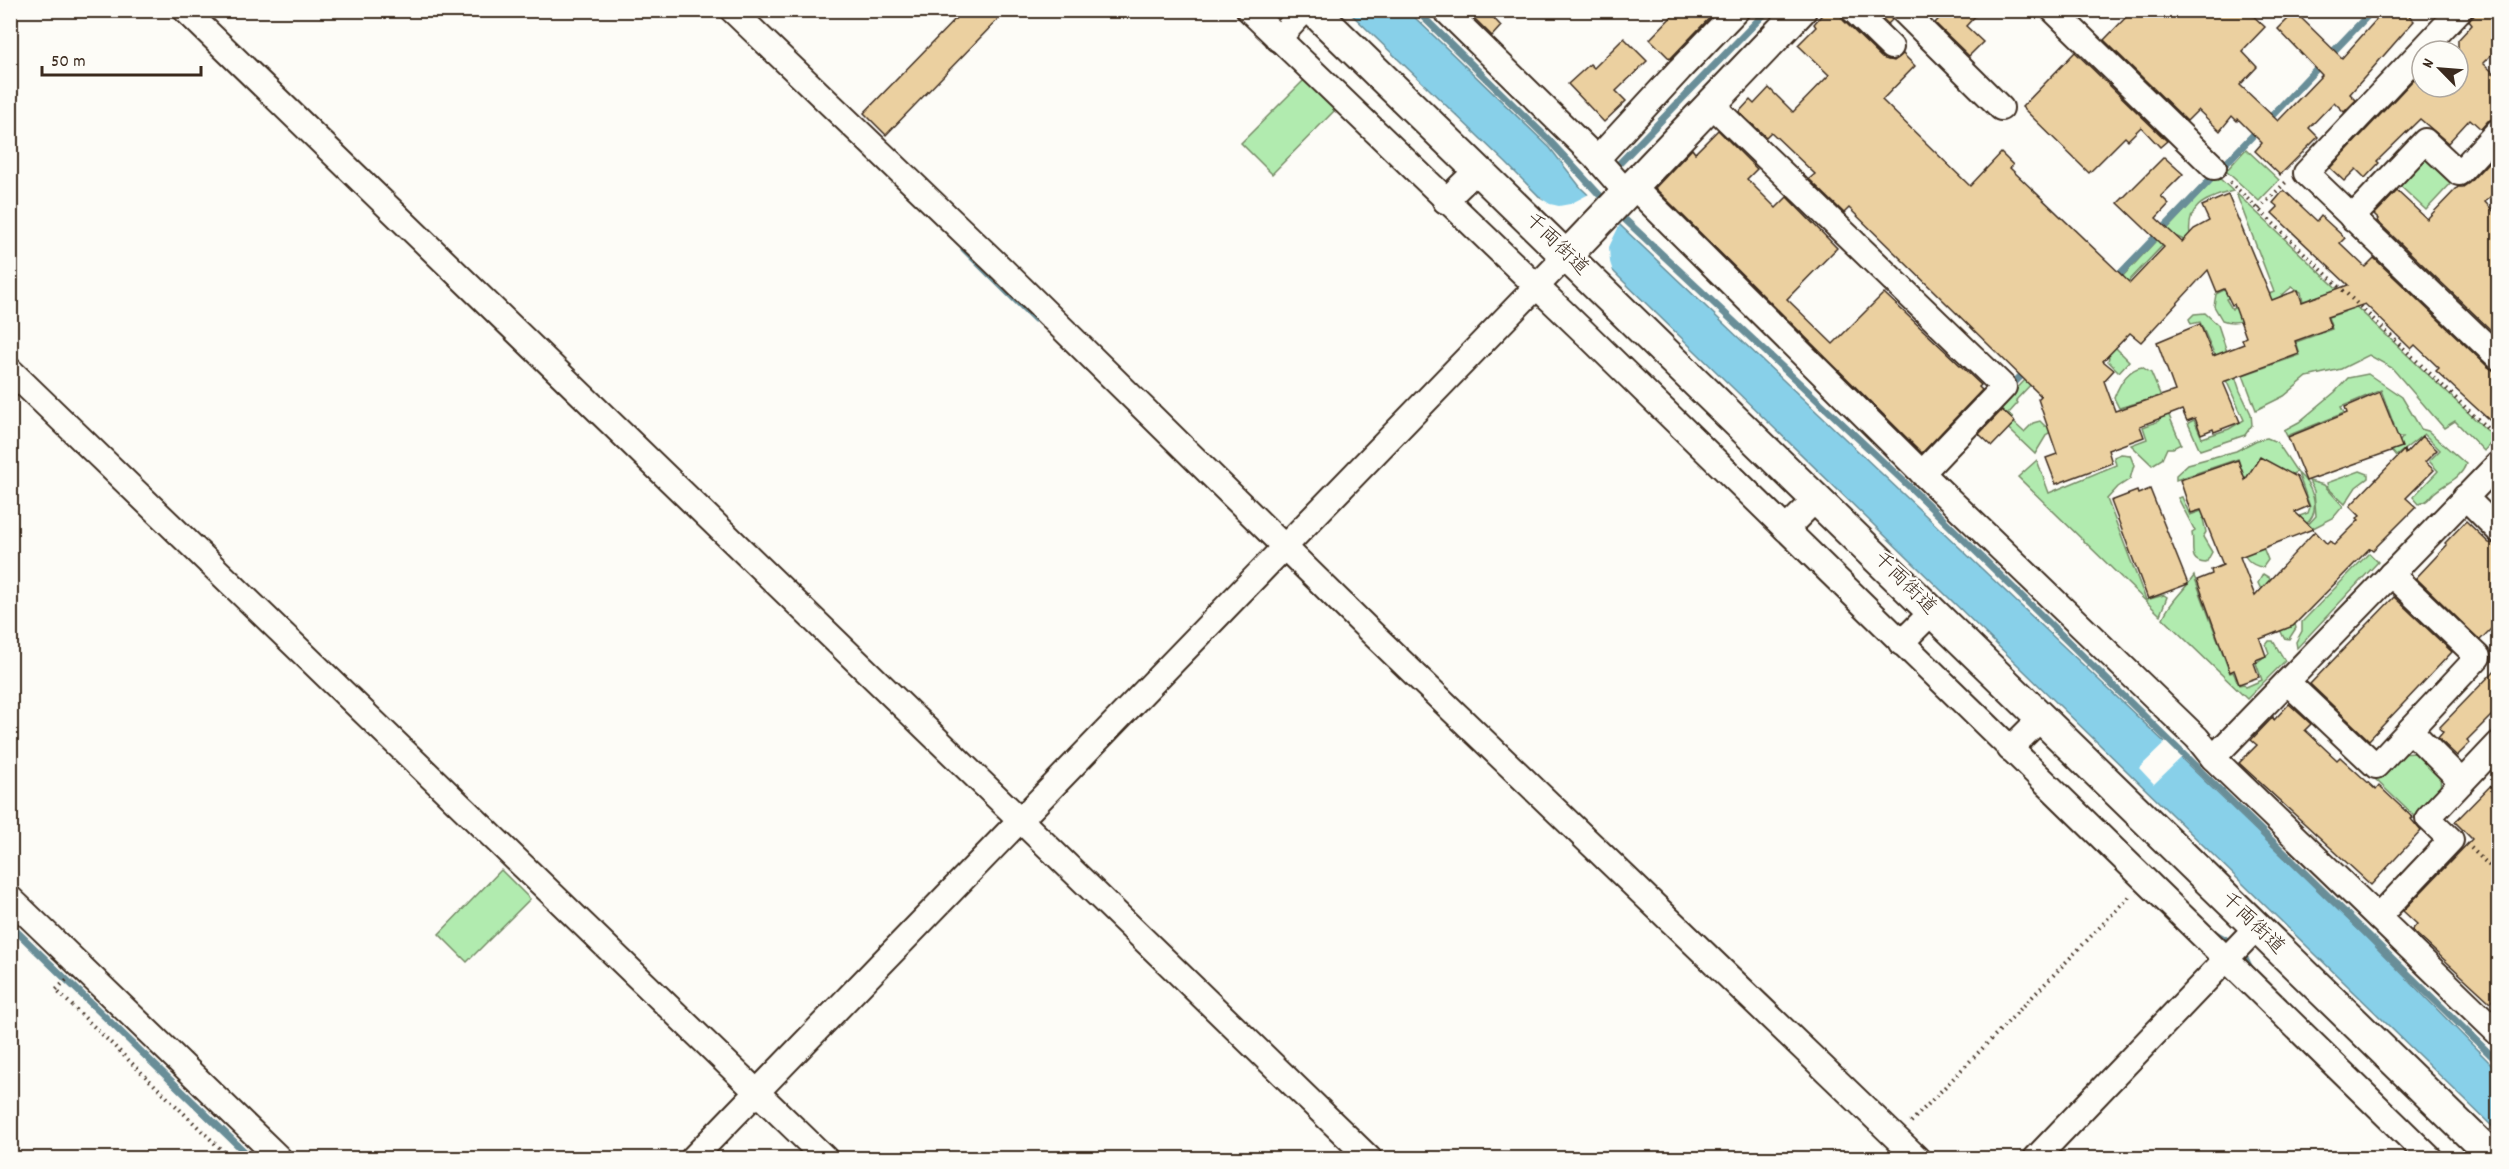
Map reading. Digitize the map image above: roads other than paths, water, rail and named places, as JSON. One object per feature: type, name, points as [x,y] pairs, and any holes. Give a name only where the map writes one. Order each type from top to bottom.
[{"type":"street","points":[[185,10],[1369,1158]]},
{"type":"street","points":[[732,10],[1002,269],[1280,553],[1917,1158]]},
{"type":"street","points":[[1249,10],[1536,287],[1798,517],[2022,737],[2146,880],[2238,946],[2430,1158]]},
{"type":"street","points":[[1278,39],[1305,10]]},
{"type":"street","name":"千両街道","points":[[1313,10],[1478,169],[1573,248],[1798,517],[2022,737],[2238,946],[2494,1158]]},
{"type":"street","points":[[1445,10],[1597,159],[1624,193],[1922,472],[2188,730],[2213,758],[2499,1033]]},
{"type":"street","points":[[1597,159],[1737,10]]},
{"type":"street","points":[[693,1158],[1280,553],[1801,10]]},
{"type":"street","points":[[1853,10],[1891,47]]},
{"type":"street","points":[[1902,10],[2001,108]]},
{"type":"street","points":[[2053,10],[2222,174]]},
{"type":"street","points":[[2460,10],[2306,173],[2499,357]]},
{"type":"street","points":[[1711,104],[2004,387],[1922,472]]},
{"type":"street","points":[[2352,218],[2425,141],[2459,173],[2499,131]]},
{"type":"street","points":[[1445,201],[1478,169]]},
{"type":"street","points":[[10,370],[825,1158]]},
{"type":"street","points":[[2213,758],[2499,464]]},
{"type":"street","points":[[2465,497],[2499,530]]},
{"type":"street","points":[[2287,682],[2376,766],[2478,657],[2391,574]]},
{"type":"street","points":[[2410,730],[2462,782]]},
{"type":"street","points":[[2378,917],[2451,840],[2428,818],[2499,744]]},
{"type":"street","points":[[10,898],[279,1158]]},
{"type":"street","points":[[2036,1158],[2238,946]]},
{"type":"water","points":[[1348,11],[1408,11],[1550,148],[1581,188],[2363,934],[2498,1071],[2498,1132],[1622,280],[1506,163]]},
{"type":"waterway","points":[[1416,10],[1549,140],[1606,202]]},
{"type":"waterway","points":[[1615,168],[1768,10]]},
{"type":"waterway","points":[[2329,56],[2373,10]]},
{"type":"waterway","points":[[2267,121],[2321,64]]},
{"type":"waterway","points":[[2115,279],[2259,129]]},
{"type":"waterway","points":[[1617,212],[1913,490],[2498,1062]]},
{"type":"waterway","points":[[964,249],[1035,319]]},
{"type":"waterway","points":[[2015,382],[2026,371]]},
{"type":"waterway","points":[[10,925],[251,1158]]},
{"type":"waterway","points":[[2214,933],[2228,941],[2244,956],[2250,968]]}]
